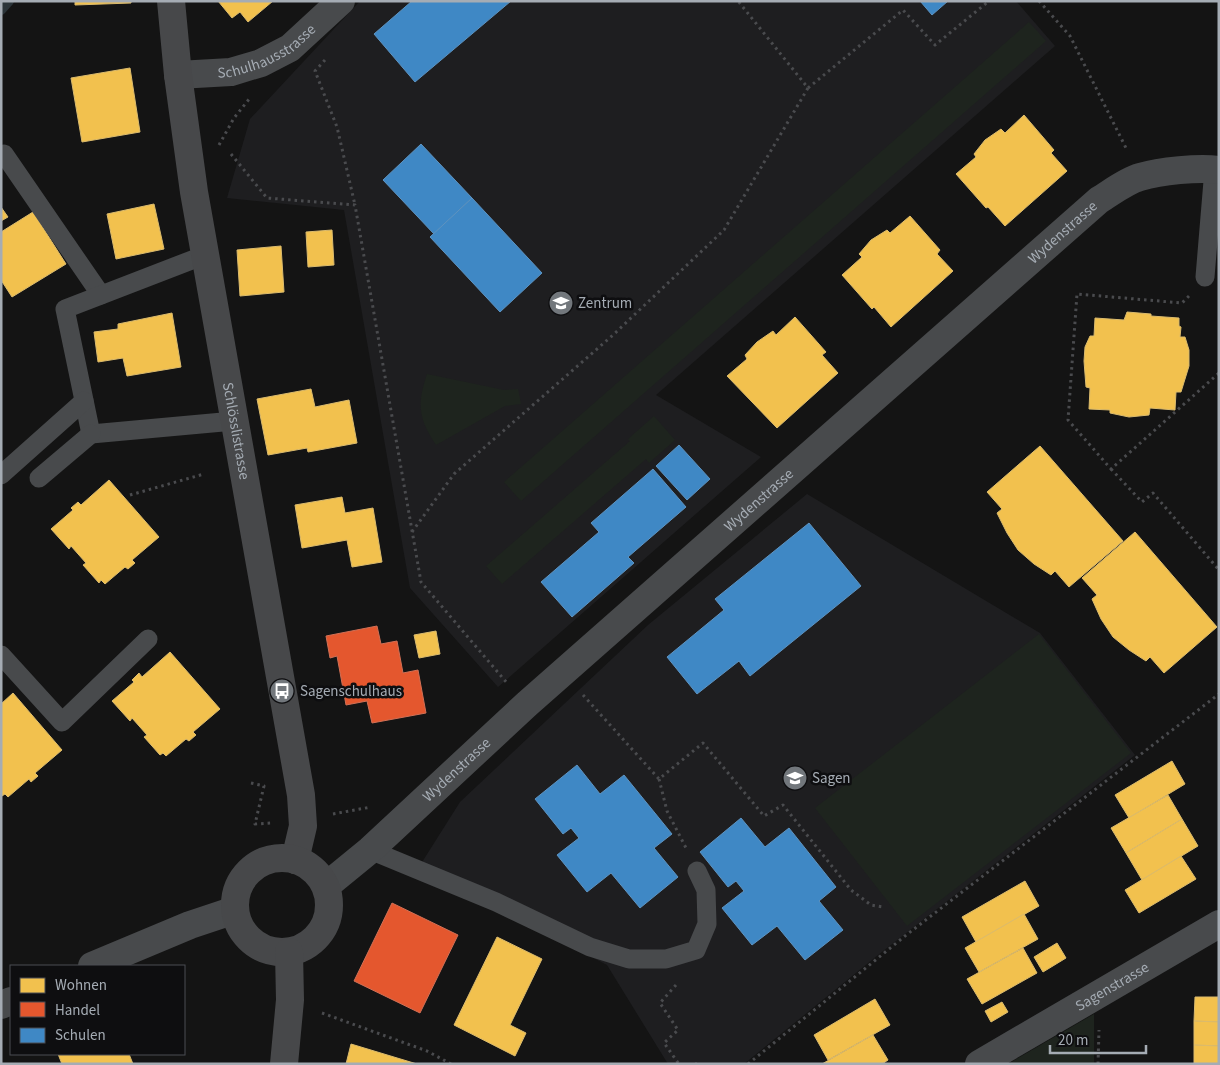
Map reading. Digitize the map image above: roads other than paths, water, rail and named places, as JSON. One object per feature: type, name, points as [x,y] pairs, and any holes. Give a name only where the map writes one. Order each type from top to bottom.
[{"type":"main road","name":"Schlösslistrasse","points":[[171,1],[178,75],[194,192],[301,795],[303,826],[295,860]]},
{"type":"main road","points":[[277,858],[295,860],[308,865],[318,874],[326,886],[329,903],[327,920],[319,935],[305,946],[289,952],[274,951],[260,946],[248,937],[239,925],[235,910],[237,892],[246,876],[260,864],[277,858]]},
{"type":"main road","points":[[284,1064],[290,1000],[289,952]]},
{"type":"street","name":"Schulhausstrasse","points":[[178,75],[231,72],[261,63],[290,48],[341,1]]},
{"type":"street","name":"Wydenstrasse","points":[[326,886],[370,850],[527,704],[1099,200],[1140,177],[1167,173],[1216,170]]},
{"type":"street","points":[[94,965],[190,925],[235,910]]},
{"type":"street","name":"Sagenstrasse","points":[[979,1064],[1219,924]]},
{"type":"lane","points":[[4,154],[101,295]]},
{"type":"lane","points":[[1205,277],[1216,170]]},
{"type":"lane","points":[[91,434],[64,309],[205,255]]},
{"type":"lane","points":[[1,475],[84,401]]},
{"type":"lane","points":[[39,478],[91,434],[234,421]]},
{"type":"lane","points":[[1,655],[62,722],[148,639]]},
{"type":"lane","points":[[370,850],[496,902],[590,947],[629,959],[666,959],[696,950],[707,924],[706,890],[697,871]]},
{"type":"waterway","points":[[1,10],[9,1]]},
{"type":"place","name":"Zentrum","points":[[561,303]]},
{"type":"place","name":"Sagenschulhaus","points":[[282,691]]},
{"type":"place","name":"Sagen","points":[[795,778]]}]
